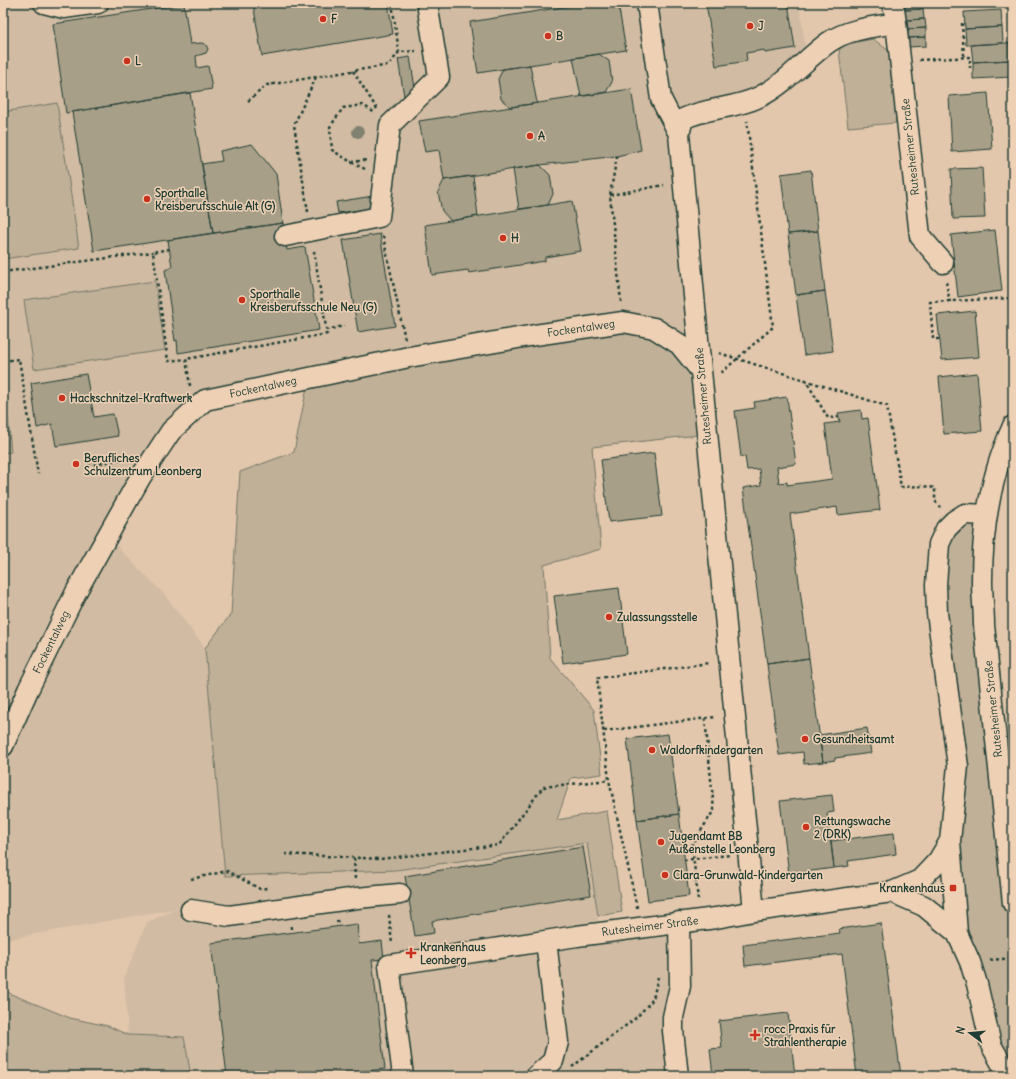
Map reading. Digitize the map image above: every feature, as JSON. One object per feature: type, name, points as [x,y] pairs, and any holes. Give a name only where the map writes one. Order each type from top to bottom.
[{"type":"street","points":[[44,3],[64,8],[98,3]]},
{"type":"street","points":[[285,236],[379,217],[390,125],[439,77],[427,3]]},
{"type":"street","points":[[647,3],[661,99],[679,134]]},
{"type":"street","name":"Rutesheimer Straße","points":[[893,3],[920,236],[943,263]]},
{"type":"street","points":[[679,134],[683,119],[694,114],[760,97],[782,82],[829,42],[853,31],[896,23]]},
{"type":"street","name":"Rutesheimer Straße","points":[[679,134],[754,911]]},
{"type":"street","name":"Fockentalweg","points":[[3,746],[28,690],[76,592],[140,478],[171,431],[205,400],[409,357],[535,335],[623,322],[654,328],[679,344],[702,380]]},
{"type":"street","name":"Rutesheimer Straße","points":[[1013,426],[1000,460],[987,515],[982,581],[984,624],[1013,903]]},
{"type":"street","name":"Rutesheimer Straße","points":[[987,515],[965,514],[954,521],[946,529],[939,544],[936,585],[937,613],[958,766],[950,841],[957,933],[970,962],[977,984],[991,1045],[1007,1073],[1012,1076]]},
{"type":"street","name":"Rutesheimer Straße","points":[[403,1076],[390,965],[546,941],[892,892],[920,880],[938,861],[950,841]]},
{"type":"street","name":"Rutesheimer Straße","points":[[892,892],[924,906],[957,933]]},
{"type":"street","points":[[191,910],[229,916],[357,898],[400,894]]},
{"type":"street","points":[[678,1076],[673,1031],[680,986],[679,922]]},
{"type":"street","points":[[536,1076],[553,1061],[558,1042],[546,941]]},
{"type":"path","points":[[248,102],[267,85],[389,65],[399,52],[392,3]]},
{"type":"path","points":[[962,23],[964,57]]},
{"type":"path","points":[[399,52],[434,49]]},
{"type":"path","points":[[900,60],[970,57],[970,68]]},
{"type":"path","points":[[353,71],[382,117],[390,125]]},
{"type":"path","points":[[294,125],[316,77]]},
{"type":"path","points":[[702,380],[739,358],[773,328],[745,102]]},
{"type":"path","points":[[617,156],[610,196],[623,322]]},
{"type":"path","points":[[610,196],[683,181]]},
{"type":"path","points":[[3,272],[169,249]]},
{"type":"path","points":[[152,252],[168,361],[327,334]]},
{"type":"path","points":[[939,339],[933,339],[930,302],[1013,298]]},
{"type":"path","points":[[326,330],[344,326]]},
{"type":"path","points":[[699,347],[739,358],[887,406],[901,487],[924,486],[936,488],[935,502]]},
{"type":"path","points":[[3,361],[19,359],[38,474]]},
{"type":"path","points":[[186,359],[191,388]]},
{"type":"path","points":[[805,379],[828,418],[839,417]]},
{"type":"path","points":[[3,387],[5,408],[3,408]]},
{"type":"path","points":[[88,466],[105,463]]},
{"type":"path","points":[[641,928],[609,780],[597,678],[729,660]]},
{"type":"path","points":[[604,731],[735,715]]},
{"type":"path","points":[[701,920],[692,845],[714,810],[705,718]]},
{"type":"path","points":[[285,854],[380,860],[499,845],[543,787],[609,780]]},
{"type":"path","points":[[684,860],[749,852]]},
{"type":"path","points":[[354,858],[357,898]]},
{"type":"path","points":[[191,879],[227,871],[260,889],[267,888]]},
{"type":"path","points":[[390,926],[393,951]]},
{"type":"path","points":[[567,1071],[637,1017],[653,1000],[659,972]]},
{"type":"shaded area","name":"Berufliches Schulzentrum Leonberg","points":[[3,3],[799,3],[806,53],[782,82],[683,119],[699,347],[679,344],[205,400],[107,536],[164,594],[205,648],[225,876],[396,870],[587,843],[601,939],[687,929],[682,1046],[686,1076],[191,1076],[184,1038],[128,1035],[124,978],[147,922],[179,908],[3,940],[3,746],[15,718],[3,718]]},
{"type":"shaded area","points":[[873,39],[889,51],[893,73],[896,123],[848,127],[839,50],[846,44]]},
{"type":"shaded area","points":[[57,103],[79,248],[3,259],[3,112]]},
{"type":"shaded area","points":[[155,281],[165,350],[34,369],[24,300]]},
{"type":"shaded area","points":[[654,328],[701,371],[707,434],[592,447],[601,549],[544,565],[550,658],[594,710],[602,774],[571,778],[557,820],[607,811],[622,912],[598,916],[587,843],[396,870],[225,876],[205,648],[231,614],[240,472],[294,452],[309,377]]},
{"type":"shaded area","points":[[8,418],[11,452],[3,453],[3,419]]},
{"type":"shaded area","points":[[987,515],[984,546],[1013,903],[1013,1076],[957,933],[958,766],[937,613],[946,529]]},
{"type":"shaded area","points":[[3,988],[11,994],[70,1018],[108,1026],[128,1035],[184,1037],[191,1076],[3,1076]]},
{"type":"building","name":"F","points":[[253,3],[388,3],[393,34],[262,56]]},
{"type":"building","name":"B","points":[[588,3],[618,3],[626,50],[478,73],[470,22]]},
{"type":"building","name":"J","points":[[706,3],[788,3],[795,48],[765,53],[764,50],[746,53],[747,61],[716,66]]},
{"type":"building","points":[[905,3],[923,3],[923,9],[905,10]]},
{"type":"building","name":"L","points":[[184,4],[190,44],[202,43],[206,45],[208,49],[206,53],[196,56],[197,68],[208,66],[212,89],[66,113],[53,24]]},
{"type":"building","points":[[923,9],[924,19],[906,20],[905,10]]},
{"type":"building","points":[[1001,10],[1002,27],[965,29],[964,12]]},
{"type":"building","points":[[925,19],[926,28],[908,29],[907,20]]},
{"type":"building","points":[[1002,27],[1003,43],[966,45],[965,29]]},
{"type":"building","points":[[926,28],[926,37],[908,38],[908,29]]},
{"type":"building","points":[[926,37],[926,46],[909,47],[908,38]]},
{"type":"building","points":[[1009,43],[1010,60],[973,62],[971,45]]},
{"type":"building","points":[[599,54],[609,61],[612,82],[606,92],[581,96],[573,58]]},
{"type":"building","points":[[410,57],[416,94],[404,96],[398,59]]},
{"type":"building","points":[[1010,60],[1011,77],[973,79],[973,62]]},
{"type":"building","points":[[530,65],[537,103],[510,107],[501,99],[498,79],[503,69]]},
{"type":"building","name":"A","points":[[631,89],[641,150],[617,156],[540,165],[444,180],[439,150],[425,152],[419,121]]},
{"type":"building","name":"Sporthalle Kreisberufsschule Alt (G)","points":[[190,93],[213,233],[94,251],[72,112]]},
{"type":"building","points":[[988,93],[992,149],[952,152],[949,96]]},
{"type":"building","points":[[252,144],[276,174],[283,223],[213,233],[202,164],[222,161],[220,151]]},
{"type":"building","points":[[540,165],[550,175],[553,194],[548,205],[519,209],[513,169]]},
{"type":"building","points":[[982,168],[985,218],[953,219],[951,169]]},
{"type":"building","points":[[811,170],[818,231],[788,234],[781,174]]},
{"type":"building","points":[[473,176],[478,216],[451,221],[442,211],[438,192],[444,180]]},
{"type":"building","points":[[373,196],[374,208],[338,213],[336,202]]},
{"type":"building","name":"H","points":[[572,201],[581,251],[545,257],[545,261],[469,273],[468,270],[432,275],[425,225]]},
{"type":"building","name":"Sporthalle Kreisberufsschule Neu (G)","points":[[283,223],[287,250],[305,247],[319,330],[178,353],[165,270],[172,267],[168,240]]},
{"type":"building","points":[[995,230],[1002,291],[958,297],[951,235]]},
{"type":"building","points":[[818,231],[825,291],[796,295],[788,234]]},
{"type":"building","points":[[380,234],[395,326],[358,332],[343,240]]},
{"type":"building","points":[[825,291],[833,351],[804,355],[796,295]]},
{"type":"building","points":[[975,311],[979,357],[942,360],[937,315]]},
{"type":"building","points":[[977,373],[982,431],[944,434],[939,377]]},
{"type":"building","name":"Hackschnitzel-Kraftwerk","points":[[86,374],[94,417],[113,414],[118,436],[56,446],[52,424],[37,428],[31,383]]},
{"type":"building","points":[[787,397],[796,464],[777,467],[779,483],[787,482],[787,485],[832,479],[825,424],[840,422],[838,413],[861,410],[862,419],[868,418],[880,510],[838,515],[837,507],[790,514],[809,658],[767,664],[743,488],[761,485],[759,469],[747,470],[745,456],[741,457],[735,411],[755,408],[754,402]]},
{"type":"building","points":[[654,453],[662,516],[609,522],[601,460]]},
{"type":"building","points":[[619,588],[627,654],[563,663],[554,596]]},
{"type":"building","points":[[809,658],[823,762],[804,764],[803,752],[779,755],[767,664]]},
{"type":"building","points":[[867,728],[871,753],[835,758],[835,760],[823,762],[819,735]]},
{"type":"building","points":[[668,734],[679,814],[637,820],[627,739]]},
{"type":"building","name":"Rettungswache 2 (DRK)","points":[[832,795],[834,812],[827,813],[834,868],[789,874],[780,801]]},
{"type":"building","points":[[679,814],[689,896],[648,901],[637,820]]},
{"type":"building","points":[[894,833],[896,854],[848,861],[849,866],[834,868],[831,841]]},
{"type":"building","points":[[583,847],[591,895],[432,921],[434,933],[415,936],[405,876]]},
{"type":"building","points":[[881,923],[901,1076],[857,1076],[842,954],[745,966],[743,945],[840,933],[839,929]]},
{"type":"building","points":[[357,924],[359,944],[382,941],[384,959],[372,960],[385,1069],[320,1076],[227,1076],[211,943]]},
{"type":"building","name":"rocc Praxis für Strahlentherapie","points":[[788,1013],[795,1076],[713,1076],[710,1049],[722,1048],[719,1021]]},
{"type":"place","name":"F","points":[[323,19]]},
{"type":"place","name":"J","points":[[750,26]]},
{"type":"place","name":"B","points":[[548,36]]},
{"type":"place","name":"L","points":[[127,61]]},
{"type":"place","name":"A","points":[[530,136]]},
{"type":"place","name":"Sporthalle Kreisberufsschule Alt (G)","points":[[147,199]]},
{"type":"place","name":"H","points":[[503,238]]},
{"type":"place","name":"Sporthalle Kreisberufsschule Neu (G)","points":[[242,300]]},
{"type":"place","name":"Hackschnitzel-Kraftwerk","points":[[62,398]]},
{"type":"place","name":"Berufliches Schulzentrum Leonberg","points":[[76,464]]},
{"type":"place","name":"Zulassungsstelle","points":[[609,617]]},
{"type":"place","name":"Gesundheitsamt","points":[[805,739]]},
{"type":"place","name":"Waldorfkindergarten","points":[[652,750]]},
{"type":"place","name":"Rettungswache 2 (DRK)","points":[[806,827]]},
{"type":"place","name":"Jugendamt BB Außenstelle Leonberg","points":[[661,842]]},
{"type":"place","name":"Clara-Grunwald-Kindergarten","points":[[665,875]]},
{"type":"place","name":"Krankenhaus","points":[[953,888]]},
{"type":"place","name":"Krankenhaus Leonberg","points":[[411,953]]},
{"type":"place","name":"rocc Praxis für Strahlentherapie","points":[[755,1035]]}]
